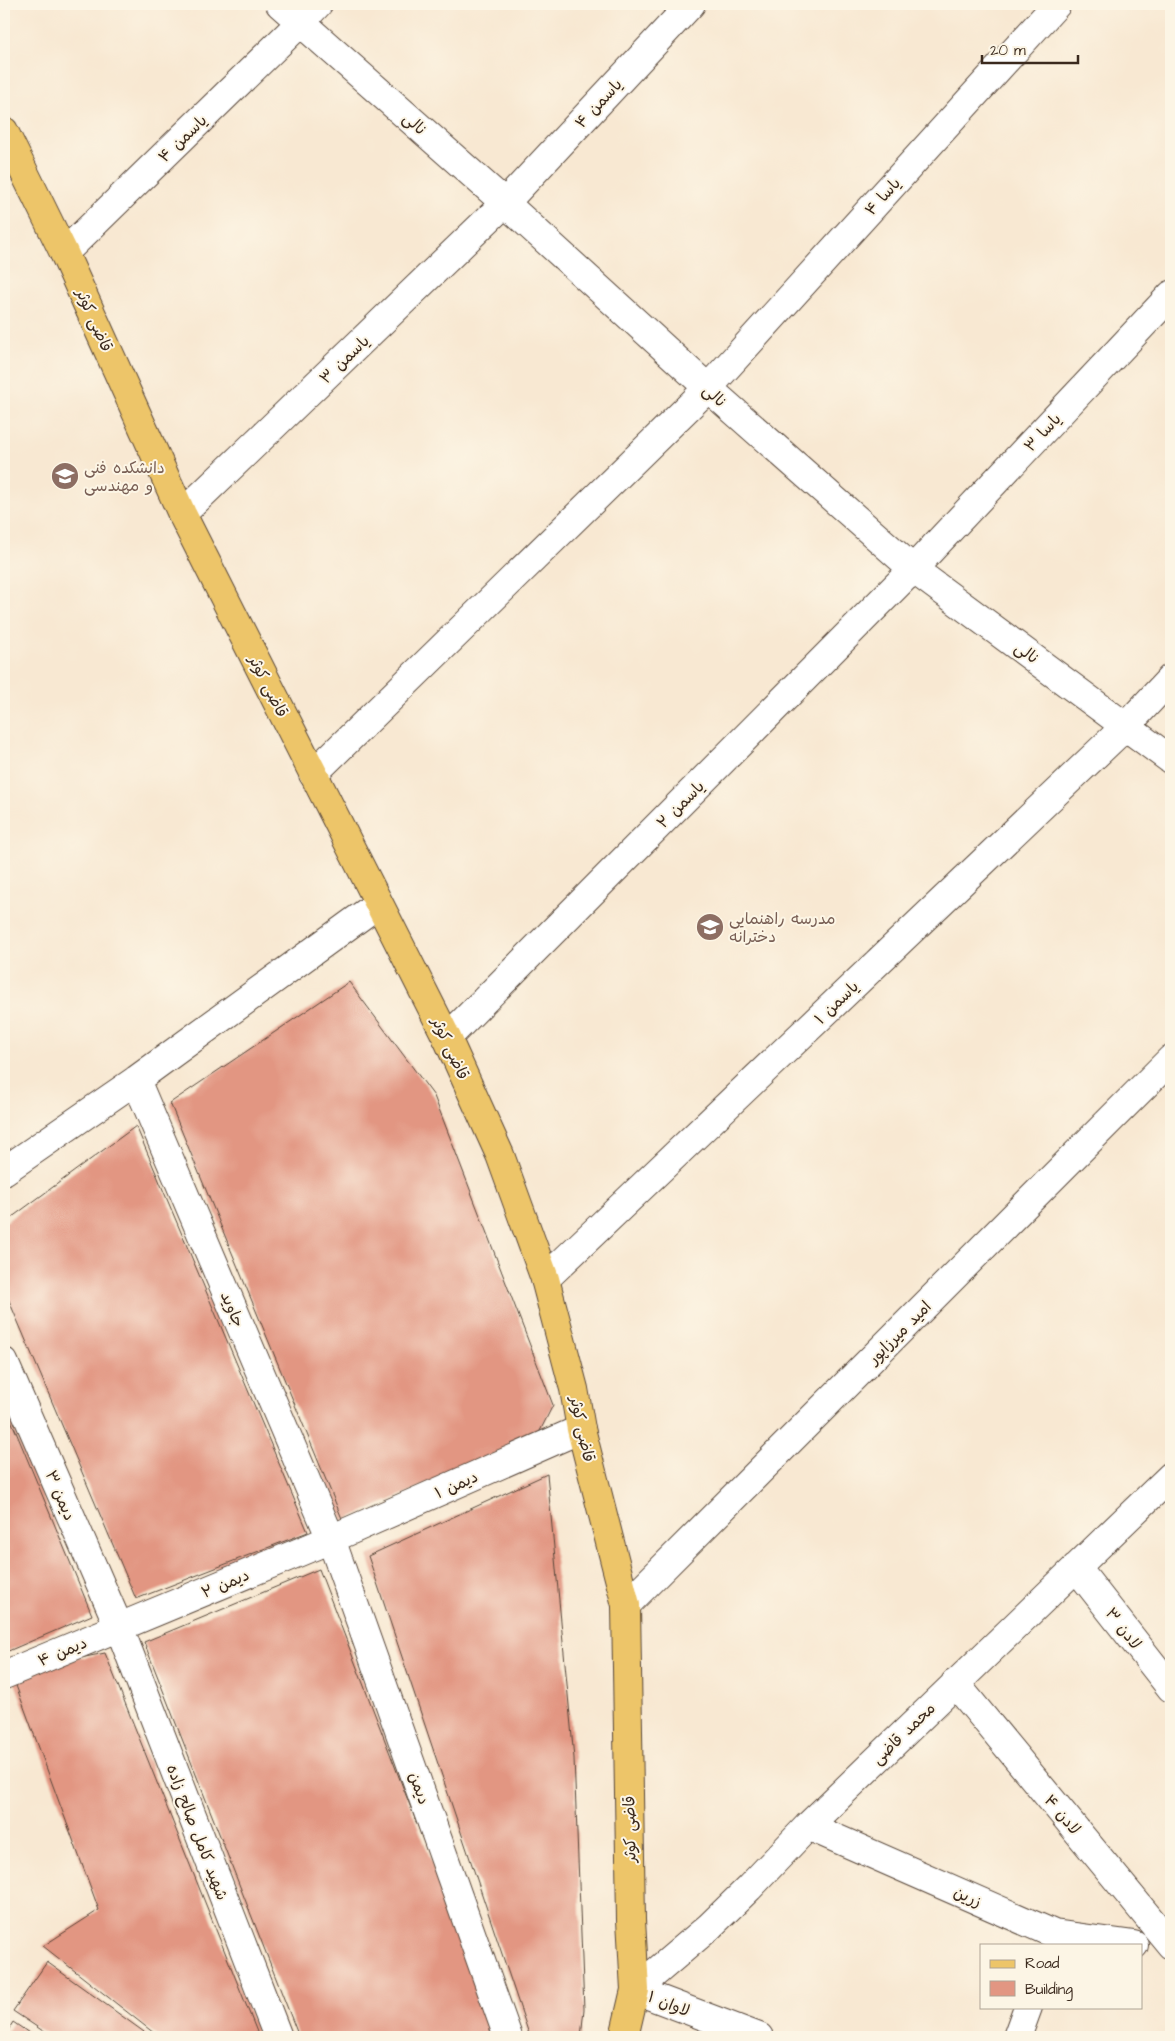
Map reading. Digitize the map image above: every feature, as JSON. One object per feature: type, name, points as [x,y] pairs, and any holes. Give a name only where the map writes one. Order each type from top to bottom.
[{"type":"main road","name":"قاضی کوثر","points":[[4,132],[64,253],[182,514],[447,1038],[500,1155],[545,1279],[574,1389],[582,1429],[626,1605],[631,1910],[635,1990],[624,2037]]},
{"type":"street","name":"نالی","points":[[280,4],[309,13],[505,203],[708,388],[913,569],[1127,725],[1171,760]]},
{"type":"street","name":"یاسمن ۴","points":[[505,203],[691,4]]},
{"type":"street","name":"یاسا ۴","points":[[708,388],[1057,4]]},
{"type":"street","name":"یاسمن ۴","points":[[64,253],[309,13]]},
{"type":"street","name":"یاسمن ۳","points":[[182,514],[505,203]]},
{"type":"street","name":"یاسا ۳","points":[[913,569],[1171,295]]},
{"type":"street","points":[[313,774],[708,388]]},
{"type":"street","name":"یاسمن ۲","points":[[447,1038],[913,569]]},
{"type":"street","name":"یاسمن ۱","points":[[545,1279],[1127,725],[1171,678]]},
{"type":"street","points":[[4,1171],[136,1080],[378,904]]},
{"type":"street","name":"امید میرزاپور","points":[[626,1605],[1171,1059]]},
{"type":"street","name":"جاوید","points":[[136,1080],[331,1538]]},
{"type":"street","name":"دیمن ۳","points":[[4,1362],[119,1627]]},
{"type":"street","name":"دیمن ۱","points":[[331,1538],[582,1429]]},
{"type":"street","name":"محمد قاضی","points":[[635,1990],[709,1927],[808,1826],[954,1683],[1171,1476]]},
{"type":"street","name":"دیمن ۲","points":[[119,1627],[331,1538]]},
{"type":"street","name":"دیمن","points":[[331,1538],[508,2037]]},
{"type":"street","name":"لادن ۳","points":[[1076,1567],[1171,1688]]},
{"type":"street","name":"دیمن ۴","points":[[4,1675],[119,1627]]},
{"type":"street","name":"شهید کامل صالح زاده","points":[[119,1627],[278,2037]]},
{"type":"street","name":"لادن ۴","points":[[954,1683],[1171,1945]]},
{"type":"street","name":"زرین","points":[[808,1826],[1052,1940],[1118,1944]]},
{"type":"street","points":[[1142,1946],[1171,1950]]},
{"type":"street","name":"لاوان ۱","points":[[635,1990],[759,2037]]},
{"type":"street","points":[[1017,2037],[1028,2008]]},
{"type":"building","points":[[349,982],[434,1096],[553,1405],[538,1435],[343,1521],[170,1103]]},
{"type":"building","points":[[136,1126],[308,1532],[136,1599],[4,1289],[4,1223]]},
{"type":"building","points":[[4,1403],[92,1615],[6,1652],[4,1646]]},
{"type":"building","points":[[547,1474],[574,1758],[584,2009],[581,2037],[530,2037],[368,1556]]},
{"type":"building","points":[[319,1569],[499,2037],[299,2037],[144,1642]]},
{"type":"building","points":[[105,1653],[259,2037],[159,2037],[43,1946],[99,1910],[11,1672]]},
{"type":"building","points":[[47,1962],[151,2037],[52,2037],[13,2011]]},
{"type":"building","points":[[13,2022],[35,2037],[4,2037]]},
{"type":"place","name":"دانشکده فنی و مهندسی","points":[[65,476]]},
{"type":"place","name":"مدرسه راهنمایی دخترانه","points":[[710,927]]}]
